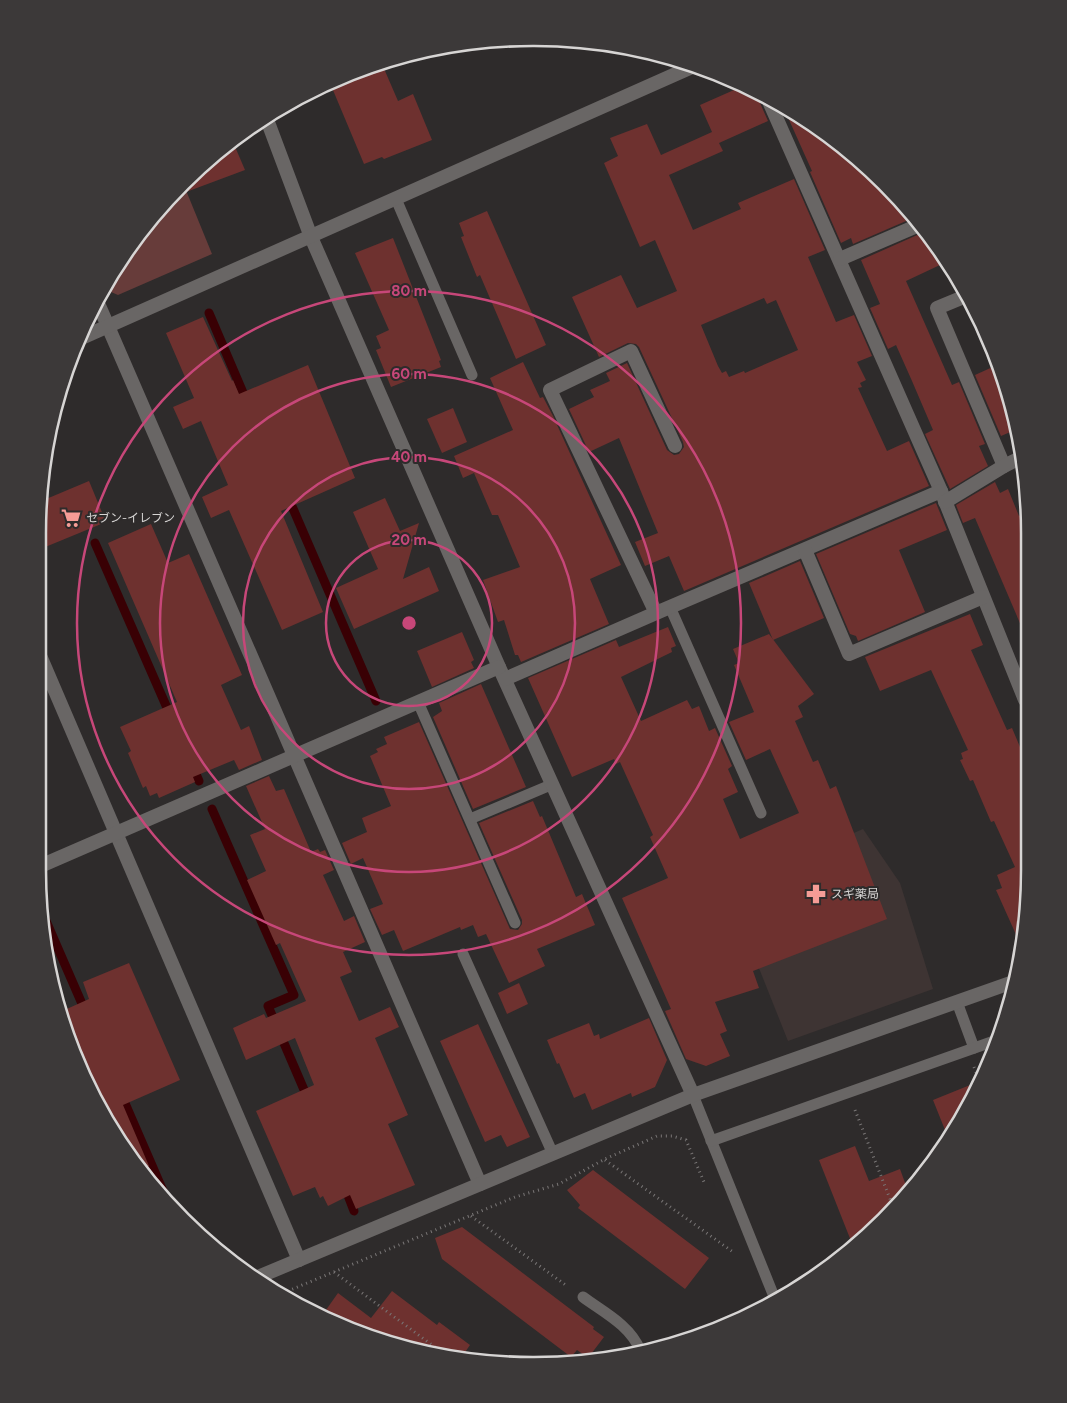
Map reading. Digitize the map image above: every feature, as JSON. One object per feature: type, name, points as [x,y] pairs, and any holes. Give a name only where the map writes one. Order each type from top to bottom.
[{"type":"street","points":[[88,335],[684,70]]},
{"type":"street","points":[[773,110],[943,497],[1021,690]]},
{"type":"street","points":[[269,125],[311,237],[502,673],[693,1095]]},
{"type":"street","points":[[840,259],[912,227]]},
{"type":"street","points":[[960,299],[937,308],[1004,466]]},
{"type":"street","points":[[100,310],[480,1184]]},
{"type":"street","points":[[656,613],[550,390],[632,352],[675,446]]},
{"type":"street","points":[[46,864],[418,702],[502,673],[656,613],[804,550],[943,497],[1015,460]]},
{"type":"street","points":[[804,550],[849,654],[984,597]]},
{"type":"street","points":[[46,670],[299,1260]]},
{"type":"street","points":[[263,1275],[693,1095],[1007,984]]},
{"type":"lane","points":[[396,199],[472,375]]},
{"type":"lane","points":[[670,607],[761,813]]},
{"type":"lane","points":[[418,702],[515,923]]},
{"type":"lane","points":[[470,820],[552,784]]},
{"type":"lane","points":[[463,954],[553,1154]]},
{"type":"lane","points":[[958,1002],[974,1048]]},
{"type":"lane","points":[[712,1141],[989,1043]]},
{"type":"lane","points":[[693,1095],[773,1293]]},
{"type":"lane","points":[[583,1297],[624,1327],[638,1345]]},
{"type":"path","points":[[848,1093],[891,1200]]},
{"type":"path","points":[[289,1290],[515,1197],[559,1184],[605,1159],[657,1136],[672,1136],[686,1140],[705,1183]]},
{"type":"path","points":[[605,1159],[734,1252]]},
{"type":"path","points":[[471,1216],[583,1297]]},
{"type":"path","points":[[730,1243],[737,1260]]},
{"type":"path","points":[[334,1272],[433,1346]]},
{"type":"shaded area","points":[[187,192],[212,254],[118,295],[111,292],[128,263],[167,212]]},
{"type":"shaded area","points":[[863,829],[900,883],[933,989],[788,1041],[727,888]]},
{"type":"building","points":[[384,70],[398,101],[413,94],[432,140],[384,159],[382,157],[364,164],[333,89]]},
{"type":"building","points":[[735,90],[760,102],[768,121],[719,143],[723,151],[669,175],[693,230],[741,209],[738,203],[794,179],[825,250],[808,257],[836,322],[854,315],[872,356],[857,362],[866,380],[860,383],[862,387],[858,388],[887,451],[909,441],[929,486],[684,591],[669,556],[645,566],[635,542],[658,533],[619,438],[589,452],[569,409],[594,397],[590,390],[610,381],[606,373],[627,363],[667,450],[674,455],[679,454],[684,447],[683,442],[639,347],[636,344],[628,343],[599,357],[572,297],[621,275],[637,308],[677,291],[655,240],[640,247],[604,163],[618,156],[610,138],[647,124],[661,155],[712,132],[700,105]],"holes":[[[764,298],[767,304],[776,300],[798,350],[745,373],[744,371],[729,377],[726,371],[722,373],[701,325]]]},
{"type":"building","points":[[789,119],[804,128],[855,167],[907,221],[853,244],[851,238],[841,243],[810,172],[812,171]]},
{"type":"building","points":[[236,148],[245,170],[186,192],[212,167]]},
{"type":"building","points":[[487,211],[546,345],[516,359],[480,275],[477,277],[461,237],[464,236],[459,223]]},
{"type":"building","points":[[918,235],[940,264],[906,281],[952,385],[959,382],[985,444],[979,446],[988,466],[950,489],[925,434],[933,430],[912,381],[896,345],[888,349],[870,308],[880,304],[861,260]]},
{"type":"building","points":[[393,238],[441,360],[439,361],[441,367],[391,387],[376,350],[381,348],[376,336],[389,330],[355,253]]},
{"type":"building","points":[[203,317],[239,394],[308,365],[355,478],[281,511],[323,612],[282,630],[229,510],[211,518],[202,497],[228,485],[201,421],[183,429],[173,407],[194,398],[166,333]]},
{"type":"building","points":[[523,362],[540,398],[543,397],[553,416],[621,565],[590,579],[609,624],[521,662],[518,655],[515,655],[504,620],[498,622],[483,580],[520,567],[498,515],[492,515],[474,473],[463,478],[454,456],[513,430],[490,378]]},
{"type":"building","points":[[992,367],[1010,432],[1001,436],[975,375]]},
{"type":"building","points":[[453,408],[467,442],[442,453],[427,419]]},
{"type":"building","points":[[89,481],[106,522],[46,547],[47,499]]},
{"type":"building","points":[[995,482],[1000,493],[1008,489],[1019,516],[1020,515],[1021,626],[975,518],[963,523],[956,505]]},
{"type":"building","points":[[385,498],[400,531],[419,523],[403,579],[429,567],[439,591],[354,629],[336,588],[378,569],[353,512]]},
{"type":"building","points":[[936,503],[947,530],[899,550],[925,612],[858,641],[856,636],[850,634],[816,554]]},
{"type":"building","points":[[151,524],[168,563],[189,554],[242,675],[221,685],[241,730],[249,726],[262,760],[239,770],[234,760],[193,777],[195,782],[159,798],[157,793],[150,796],[146,786],[143,788],[128,753],[131,751],[120,727],[177,702],[108,543]]},
{"type":"building","points":[[800,561],[824,618],[773,640],[749,583]]},
{"type":"building","points":[[970,614],[983,645],[971,650],[1007,730],[1012,728],[1021,749],[1021,870],[1016,936],[996,890],[1002,888],[997,875],[1015,867],[994,821],[991,822],[973,780],[970,781],[960,760],[963,759],[961,753],[968,750],[931,670],[880,691],[865,657]]},
{"type":"building","points":[[668,627],[676,646],[671,648],[672,652],[621,677],[641,721],[687,700],[692,709],[699,706],[709,731],[715,728],[732,766],[728,769],[738,792],[723,799],[740,839],[799,813],[770,749],[746,760],[729,722],[754,712],[734,665],[739,663],[733,649],[769,634],[814,694],[798,706],[803,717],[795,721],[813,762],[818,760],[830,789],[836,786],[887,919],[753,971],[759,988],[715,1002],[727,1031],[720,1034],[730,1056],[706,1066],[686,1059],[665,1011],[671,1009],[622,898],[668,878],[650,837],[653,835],[620,762],[616,764],[614,759],[572,777],[528,678],[616,640],[619,647]]},
{"type":"building","points":[[462,632],[474,660],[471,662],[474,668],[432,687],[417,651]]},
{"type":"building","points":[[481,684],[526,787],[473,809],[433,717],[442,711],[439,703]]},
{"type":"building","points":[[419,722],[510,929],[518,930],[522,920],[479,823],[533,801],[540,817],[542,816],[576,897],[582,894],[595,925],[537,949],[545,966],[509,983],[486,934],[478,937],[473,925],[461,930],[460,927],[403,951],[394,930],[382,935],[370,909],[383,904],[363,858],[351,864],[342,843],[367,832],[362,818],[391,806],[370,756],[378,752],[376,749],[387,744],[384,737]]},
{"type":"building","points":[[269,776],[276,791],[284,789],[311,852],[318,849],[320,852],[325,850],[334,870],[323,875],[344,921],[354,916],[365,942],[343,952],[352,972],[340,977],[359,1021],[390,1007],[399,1027],[375,1038],[408,1115],[388,1124],[415,1185],[356,1209],[350,1195],[328,1206],[323,1196],[320,1198],[315,1187],[293,1196],[256,1111],[314,1085],[295,1038],[246,1060],[233,1028],[264,1014],[266,1018],[306,1001],[280,943],[276,945],[247,880],[266,871],[250,835],[265,829],[246,786]]},
{"type":"building","points":[[129,963],[180,1080],[123,1105],[149,1166],[148,1167],[128,1140],[96,1085],[72,1026],[67,1009],[89,999],[83,982]]},
{"type":"building","points":[[519,983],[528,1004],[507,1014],[498,993]]},
{"type":"building","points":[[649,1018],[667,1060],[655,1087],[632,1097],[631,1093],[592,1110],[585,1093],[574,1098],[547,1040],[589,1023],[594,1036],[599,1034],[600,1039]]},
{"type":"building","points":[[478,1024],[530,1137],[507,1147],[501,1135],[485,1142],[440,1041]]},
{"type":"building","points":[[971,1085],[945,1130],[933,1100]]},
{"type":"building","points":[[855,1146],[869,1181],[900,1169],[906,1184],[878,1214],[850,1240],[819,1160]]},
{"type":"building","points":[[593,1170],[709,1258],[685,1289],[578,1208],[580,1205],[567,1190]]},
{"type":"building","points":[[462,1227],[594,1327],[593,1329],[604,1337],[591,1354],[583,1354],[577,1350],[572,1355],[569,1356],[442,1259],[435,1238]]},
{"type":"building","points":[[392,1291],[437,1325],[439,1322],[470,1345],[465,1352],[407,1340],[377,1331],[326,1310],[338,1293],[371,1318]]},
{"type":"waterway","points":[[209,313],[247,402]]},
{"type":"waterway","points":[[288,497],[376,701]]},
{"type":"waterway","points":[[95,543],[171,717]]},
{"type":"waterway","points":[[192,765],[199,781]]},
{"type":"waterway","points":[[212,809],[294,995],[268,1006],[308,1099]]},
{"type":"waterway","points":[[50,929],[86,1013]]},
{"type":"waterway","points":[[121,1094],[158,1180]]},
{"type":"waterway","points":[[344,1185],[354,1211]]},
{"type":"place","name":"セブン-イレブン","points":[[71,518]]},
{"type":"place","name":"スギ薬局","points":[[816,894]]}]
